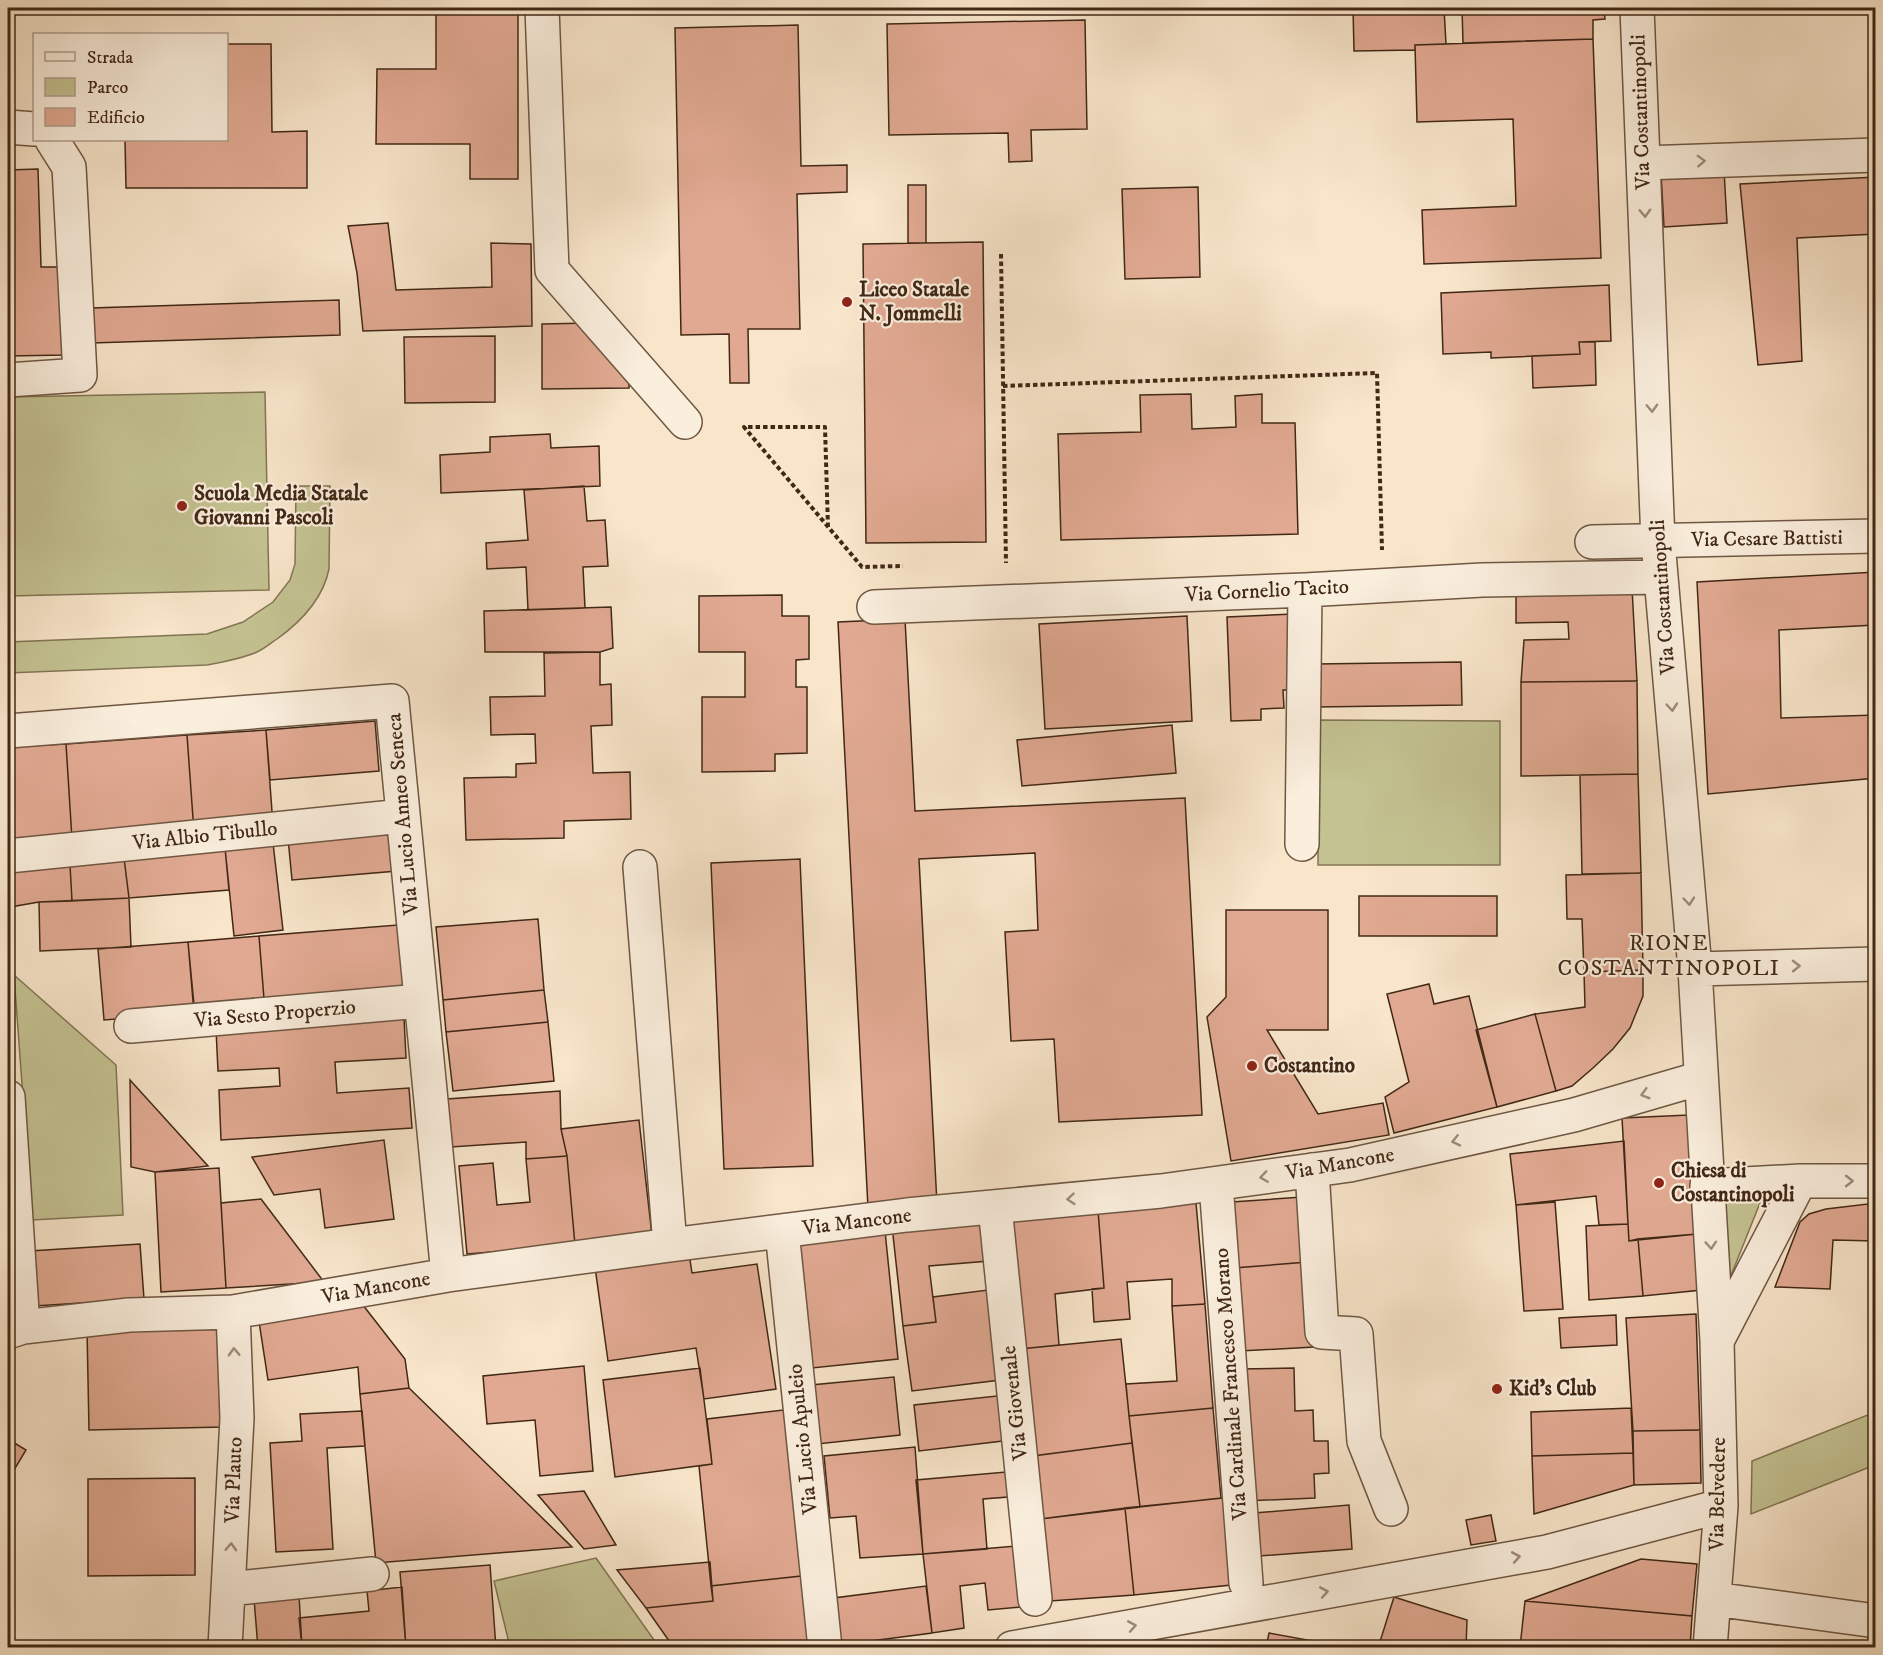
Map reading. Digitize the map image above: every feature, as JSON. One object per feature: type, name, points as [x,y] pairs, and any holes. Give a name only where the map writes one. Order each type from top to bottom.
[{"type":"street","points":[[542,8],[552,270],[685,422]]},
{"type":"street","name":"Via Costantinopoli","points":[[1637,8],[1660,577],[1695,969],[1707,1186]]},
{"type":"street","points":[[8,127],[33,129]]},
{"type":"street","points":[[8,380],[80,375],[69,167],[53,141]]},
{"type":"street","points":[[1642,163],[1875,155]]},
{"type":"street","name":"Via Cesare Battisti","points":[[1592,542],[1875,536]]},
{"type":"street","name":"Via Cornelio Tacito","points":[[874,607],[1305,590],[1482,580],[1660,577]]},
{"type":"street","points":[[1302,844],[1305,590]]},
{"type":"street","name":"Via Lucio Anneo Seneca","points":[[8,731],[392,701],[448,1275]]},
{"type":"street","name":"Via Albio Tibullo","points":[[8,856],[403,816]]},
{"type":"street","points":[[640,867],[670,1245]]},
{"type":"street","points":[[1695,969],[1875,964]]},
{"type":"street","name":"Via Sesto Properzio","points":[[131,1026],[420,1001]]},
{"type":"street","name":"Via Mancone","points":[[15,1329],[129,1315],[233,1312],[448,1275],[670,1245],[907,1215],[1161,1191],[1350,1165],[1574,1114],[1701,1078]]},
{"type":"street","points":[[8,1097],[15,1329]]},
{"type":"street","points":[[1311,1170],[1322,1332],[1356,1334],[1364,1441],[1391,1509]]},
{"type":"street","points":[[1707,1186],[1800,1181],[1875,1181]]},
{"type":"street","name":"Via Belvedere","points":[[1717,1341],[1800,1181]]},
{"type":"street","name":"Via Cardinale Francesco Morano","points":[[1216,1184],[1246,1583]]},
{"type":"street","name":"Via Belvedere","points":[[1707,1186],[1717,1341],[1721,1506],[1710,1647]]},
{"type":"street","name":"Via Giovenale","points":[[995,1207],[1035,1599]]},
{"type":"street","name":"Via Lucio Apuleio","points":[[782,1231],[825,1647]]},
{"type":"street","name":"Via Plauto","points":[[225,1647],[237,1418],[233,1312]]},
{"type":"street","points":[[1012,1647],[1547,1552],[1721,1506]]},
{"type":"street","points":[[229,1589],[372,1574]]},
{"type":"street","points":[[1714,1599],[1875,1621]]},
{"type":"path","points":[[1001,254],[1005,563],[1017,563]]},
{"type":"path","points":[[1003,386],[1377,373],[1382,550],[1371,550]]},
{"type":"path","points":[[828,526],[825,427],[744,427],[862,567],[910,566]]},
{"type":"green space","points":[[265,392],[269,590],[8,596],[8,397]]},
{"type":"green space","points":[[296,486],[330,486],[329,569],[317,600],[295,625],[265,648],[245,657],[207,665],[8,673],[8,642],[207,634],[243,622],[273,602],[290,580],[295,564]]},
{"type":"green space","points":[[1318,720],[1500,721],[1500,865],[1318,865]]},
{"type":"green space","points":[[14,975],[116,1065],[123,1215],[32,1220]]},
{"type":"green space","points":[[1762,1198],[1724,1293],[1714,1199]]},
{"type":"green space","points":[[1875,1412],[1875,1465],[1751,1514],[1752,1461]]},
{"type":"green space","points":[[596,1558],[659,1647],[510,1647],[494,1581]]},
{"type":"building","points":[[436,8],[518,8],[518,179],[470,179],[470,144],[376,144],[377,69],[436,69]]},
{"type":"building","points":[[1353,8],[1444,8],[1446,44],[1415,45],[1415,50],[1354,51]]},
{"type":"building","points":[[1462,8],[1604,8],[1605,19],[1593,20],[1593,39],[1463,43]]},
{"type":"building","points":[[1085,20],[1087,129],[1031,130],[1032,161],[1009,162],[1008,133],[889,135],[887,24]]},
{"type":"building","points":[[798,25],[801,166],[847,165],[847,192],[797,194],[800,329],[748,329],[749,383],[730,383],[729,334],[681,335],[675,28]]},
{"type":"building","points":[[1593,39],[1601,258],[1424,264],[1422,210],[1516,206],[1513,119],[1417,122],[1415,45]]},
{"type":"building","points":[[228,44],[271,44],[272,132],[307,131],[307,188],[126,188],[125,141],[228,141]]},
{"type":"building","points":[[38,169],[41,267],[63,267],[66,355],[8,356],[8,170]]},
{"type":"building","points":[[1724,170],[1727,223],[1664,227],[1661,173]]},
{"type":"building","points":[[1876,177],[1876,234],[1797,238],[1802,361],[1758,365],[1740,184]]},
{"type":"building","points":[[908,185],[926,185],[926,243],[908,243]]},
{"type":"building","points":[[1198,187],[1200,277],[1125,279],[1122,189]]},
{"type":"building","points":[[388,223],[396,290],[492,287],[491,243],[531,244],[532,326],[363,331],[357,273],[348,226]]},
{"type":"building","points":[[983,242],[986,542],[866,543],[863,244]]},
{"type":"building","points":[[1609,285],[1611,341],[1579,342],[1580,354],[1491,358],[1491,352],[1443,354],[1441,293]]},
{"type":"building","points":[[339,300],[340,335],[92,343],[91,308]]},
{"type":"building","points":[[591,323],[629,365],[629,388],[542,389],[542,324]]},
{"type":"building","points":[[495,336],[495,402],[405,403],[404,337]]},
{"type":"building","points":[[1579,342],[1595,342],[1596,385],[1533,388],[1532,356],[1580,354]]},
{"type":"building","points":[[1191,394],[1192,429],[1236,427],[1235,396],[1262,394],[1262,423],[1295,423],[1298,534],[1061,540],[1058,434],[1141,432],[1140,395]]},
{"type":"building","points":[[550,434],[551,448],[599,446],[600,486],[441,493],[440,455],[490,452],[490,437]]},
{"type":"building","points":[[584,486],[587,521],[605,520],[608,566],[583,567],[585,608],[528,610],[526,567],[487,569],[486,543],[528,540],[524,490]]},
{"type":"building","points":[[1876,572],[1876,625],[1779,630],[1781,718],[1876,715],[1876,778],[1708,794],[1697,582]]},
{"type":"building","points":[[1632,588],[1637,681],[1521,682],[1524,640],[1569,639],[1568,622],[1516,623],[1516,590]]},
{"type":"building","points":[[782,595],[782,616],[809,616],[809,659],[796,660],[796,687],[807,687],[807,753],[775,754],[775,771],[702,772],[702,697],[745,697],[745,652],[699,652],[699,596]]},
{"type":"building","points":[[611,607],[613,648],[600,652],[485,652],[484,611]]},
{"type":"building","points":[[1294,614],[1297,690],[1283,690],[1284,708],[1261,709],[1261,720],[1231,721],[1227,617]]},
{"type":"building","points":[[1187,616],[1192,721],[1045,729],[1039,624]]},
{"type":"building","points":[[905,619],[915,811],[1185,798],[1202,1115],[1059,1122],[1054,1039],[1011,1041],[1005,932],[1038,930],[1035,853],[919,859],[937,1204],[868,1208],[838,622]]},
{"type":"building","points":[[600,652],[600,685],[611,684],[612,725],[591,726],[593,773],[630,772],[631,819],[564,821],[564,838],[466,840],[464,778],[516,777],[516,764],[536,763],[535,734],[491,735],[490,697],[545,696],[544,653]]},
{"type":"building","points":[[1461,662],[1462,705],[1316,707],[1316,664]]},
{"type":"building","points":[[1637,681],[1638,774],[1521,776],[1521,682]]},
{"type":"building","points":[[375,721],[379,771],[270,780],[266,730]]},
{"type":"building","points":[[1172,725],[1176,773],[1022,786],[1017,740]]},
{"type":"building","points":[[266,730],[273,825],[194,832],[187,735]]},
{"type":"building","points":[[187,735],[194,832],[72,839],[66,744]]},
{"type":"building","points":[[66,744],[72,839],[8,843],[8,747]]},
{"type":"building","points":[[1638,774],[1641,873],[1582,874],[1580,775]]},
{"type":"building","points":[[393,828],[397,871],[292,880],[288,838]]},
{"type":"building","points":[[273,843],[283,930],[234,936],[225,848]]},
{"type":"building","points":[[225,848],[229,890],[129,898],[124,858]]},
{"type":"building","points":[[124,858],[129,898],[72,901],[70,865]]},
{"type":"building","points":[[800,859],[813,1166],[724,1169],[711,863]]},
{"type":"building","points":[[70,865],[72,901],[39,902],[10,907],[8,870]]},
{"type":"building","points":[[1641,873],[1643,970],[1584,972],[1582,919],[1567,919],[1566,875]]},
{"type":"building","points":[[1359,896],[1497,896],[1497,936],[1359,936]]},
{"type":"building","points":[[129,898],[131,947],[40,951],[39,902]]},
{"type":"building","name":"Costantino","points":[[1226,910],[1328,910],[1328,1030],[1267,1030],[1318,1114],[1383,1103],[1389,1135],[1231,1161],[1207,1017],[1226,997]]},
{"type":"building","points":[[538,919],[544,990],[443,1000],[436,927]]},
{"type":"building","points":[[398,925],[404,988],[264,999],[259,936]]},
{"type":"building","points":[[259,936],[264,999],[194,1005],[188,942]]},
{"type":"building","points":[[188,942],[194,1013],[104,1020],[98,949]]},
{"type":"building","points":[[1643,970],[1643,996],[1630,1028],[1613,1049],[1572,1086],[1556,1091],[1535,1014],[1585,1007],[1584,972]]},
{"type":"building","points":[[1429,984],[1434,1004],[1469,996],[1497,1107],[1394,1133],[1385,1097],[1409,1082],[1387,994]]},
{"type":"building","points":[[544,990],[548,1022],[446,1032],[443,1000]]},
{"type":"building","points":[[1535,1014],[1556,1091],[1497,1107],[1476,1030]]},
{"type":"building","points":[[404,1018],[406,1058],[335,1062],[337,1093],[409,1088],[412,1128],[221,1140],[219,1090],[280,1086],[279,1068],[218,1071],[216,1029]]},
{"type":"building","points":[[548,1022],[554,1081],[453,1091],[446,1032]]},
{"type":"building","points":[[130,1080],[208,1166],[155,1172],[131,1167]]},
{"type":"building","points":[[560,1091],[561,1129],[567,1156],[526,1159],[526,1142],[451,1147],[447,1099]]},
{"type":"building","name":"Chiesa di Costantinopoli","points":[[1689,1115],[1696,1234],[1629,1241],[1622,1118]]},
{"type":"building","points":[[639,1120],[652,1236],[575,1245],[567,1156],[561,1129]]},
{"type":"building","points":[[384,1140],[394,1219],[325,1228],[320,1189],[274,1195],[252,1157]]},
{"type":"building","points":[[1624,1141],[1628,1224],[1599,1225],[1596,1196],[1516,1205],[1510,1154]]},
{"type":"building","points":[[567,1156],[575,1245],[467,1254],[459,1166],[493,1163],[497,1205],[530,1202],[526,1159]]},
{"type":"building","points":[[219,1168],[226,1288],[161,1292],[155,1172]]},
{"type":"building","points":[[1302,1197],[1308,1262],[1234,1268],[1232,1202]]},
{"type":"building","points":[[261,1199],[324,1282],[226,1288],[221,1203]]},
{"type":"building","points":[[1555,1202],[1563,1309],[1524,1311],[1516,1205]]},
{"type":"building","points":[[1196,1203],[1205,1304],[1172,1306],[1172,1279],[1127,1282],[1130,1319],[1094,1322],[1092,1289],[1104,1288],[1098,1210]]},
{"type":"building","points":[[1876,1203],[1876,1241],[1833,1240],[1830,1289],[1775,1287],[1800,1222],[1809,1214],[1826,1209]]},
{"type":"building","points":[[1098,1210],[1104,1288],[1055,1294],[1059,1345],[1020,1349],[1008,1218]]},
{"type":"building","points":[[984,1217],[989,1261],[929,1266],[936,1322],[903,1326],[892,1226]]},
{"type":"building","points":[[1628,1224],[1629,1241],[1638,1239],[1643,1296],[1589,1300],[1586,1226]]},
{"type":"building","points":[[885,1231],[898,1359],[812,1368],[799,1239]]},
{"type":"building","points":[[1696,1234],[1702,1290],[1643,1296],[1638,1239]]},
{"type":"building","points":[[140,1244],[144,1299],[34,1306],[30,1251]]},
{"type":"building","points":[[689,1253],[692,1273],[757,1264],[776,1389],[704,1399],[696,1348],[608,1361],[595,1267]]},
{"type":"building","points":[[1308,1262],[1314,1347],[1240,1351],[1234,1268]]},
{"type":"building","points":[[988,1290],[1000,1380],[912,1391],[903,1326],[936,1322],[933,1297]]},
{"type":"building","points":[[359,1300],[405,1359],[409,1388],[360,1394],[358,1367],[268,1380],[258,1315]]},
{"type":"building","points":[[1205,1304],[1213,1408],[1129,1416],[1126,1384],[1177,1381],[1172,1306]]},
{"type":"building","points":[[1696,1314],[1700,1430],[1633,1431],[1626,1318]]},
{"type":"building","points":[[1616,1315],[1617,1345],[1561,1348],[1559,1318]]},
{"type":"building","points":[[221,1326],[223,1427],[89,1430],[87,1329]]},
{"type":"building","points":[[1121,1339],[1132,1443],[1033,1456],[1020,1349]]},
{"type":"building","points":[[584,1366],[593,1471],[540,1476],[535,1420],[487,1424],[483,1376]]},
{"type":"building","points":[[700,1368],[712,1464],[615,1477],[603,1380]]},
{"type":"building","points":[[1294,1368],[1295,1411],[1313,1410],[1314,1441],[1328,1441],[1329,1473],[1314,1474],[1315,1498],[1244,1501],[1240,1369]]},
{"type":"building","points":[[894,1377],[900,1435],[817,1444],[811,1385]]},
{"type":"building","points":[[409,1388],[572,1547],[376,1563],[360,1394]]},
{"type":"building","points":[[1006,1395],[1011,1440],[919,1451],[914,1405]]},
{"type":"building","points":[[1213,1408],[1221,1498],[1140,1507],[1129,1416]]},
{"type":"building","points":[[1631,1408],[1633,1453],[1532,1456],[1531,1412]]},
{"type":"building","points":[[792,1409],[801,1576],[711,1586],[699,1466],[712,1464],[707,1419]]},
{"type":"building","points":[[362,1411],[365,1446],[327,1448],[333,1549],[276,1552],[270,1443],[302,1441],[300,1414]]},
{"type":"building","points":[[1700,1430],[1701,1483],[1634,1485],[1633,1431]]},
{"type":"building","points":[[8,1439],[26,1450],[8,1480]]},
{"type":"building","points":[[1132,1443],[1140,1507],[1041,1519],[1033,1456]]},
{"type":"building","points":[[915,1447],[923,1554],[860,1558],[856,1516],[830,1518],[824,1456]]},
{"type":"building","points":[[1633,1453],[1634,1485],[1534,1514],[1532,1456]]},
{"type":"building","points":[[1006,1472],[1008,1497],[983,1499],[987,1549],[923,1554],[916,1480]]},
{"type":"building","points":[[195,1478],[195,1575],[88,1576],[88,1479]]},
{"type":"building","points":[[584,1491],[616,1545],[584,1549],[538,1495]]},
{"type":"building","points":[[1233,1497],[1241,1584],[1134,1595],[1125,1508]]},
{"type":"building","points":[[1349,1505],[1352,1549],[1246,1557],[1243,1514]]},
{"type":"building","points":[[1125,1508],[1134,1595],[1050,1601],[1041,1519]]},
{"type":"building","points":[[1491,1515],[1496,1541],[1471,1545],[1466,1520]]},
{"type":"building","points":[[1016,1546],[1021,1607],[988,1610],[985,1583],[960,1586],[964,1628],[932,1633],[923,1554]]},
{"type":"building","points":[[1641,1559],[1697,1564],[1692,1616],[1525,1601]]},
{"type":"building","points":[[710,1562],[713,1601],[646,1608],[617,1570]]},
{"type":"building","points":[[490,1565],[496,1648],[406,1648],[400,1572]]},
{"type":"building","points":[[801,1576],[809,1648],[674,1648],[646,1608],[713,1601],[711,1586]]},
{"type":"building","points":[[926,1586],[932,1633],[840,1645],[834,1598]]},
{"type":"building","points":[[402,1587],[406,1648],[302,1648],[299,1618],[369,1611],[367,1591]]},
{"type":"building","points":[[299,1595],[302,1648],[258,1648],[254,1599]]},
{"type":"building","points":[[1394,1597],[1467,1620],[1466,1648],[1378,1648]]},
{"type":"building","points":[[1525,1601],[1692,1616],[1690,1648],[1520,1647]]},
{"type":"building","points":[[1269,1633],[1313,1641],[1311,1648],[1266,1648]]},
{"type":"place","name":"Liceo Statale N. Jommelli","points":[[847,302]]},
{"type":"place","name":"Scuola Media Statale Giovanni Pascoli","points":[[182,506]]},
{"type":"place","name":"Costantino","points":[[1252,1066]]},
{"type":"place","name":"Chiesa di Costantinopoli","points":[[1659,1183]]},
{"type":"place","name":"Kid's Club","points":[[1497,1389]]},
{"type":"district","name":"RIONE COSTANTINOPOLI","points":[[1669,956]]}]
